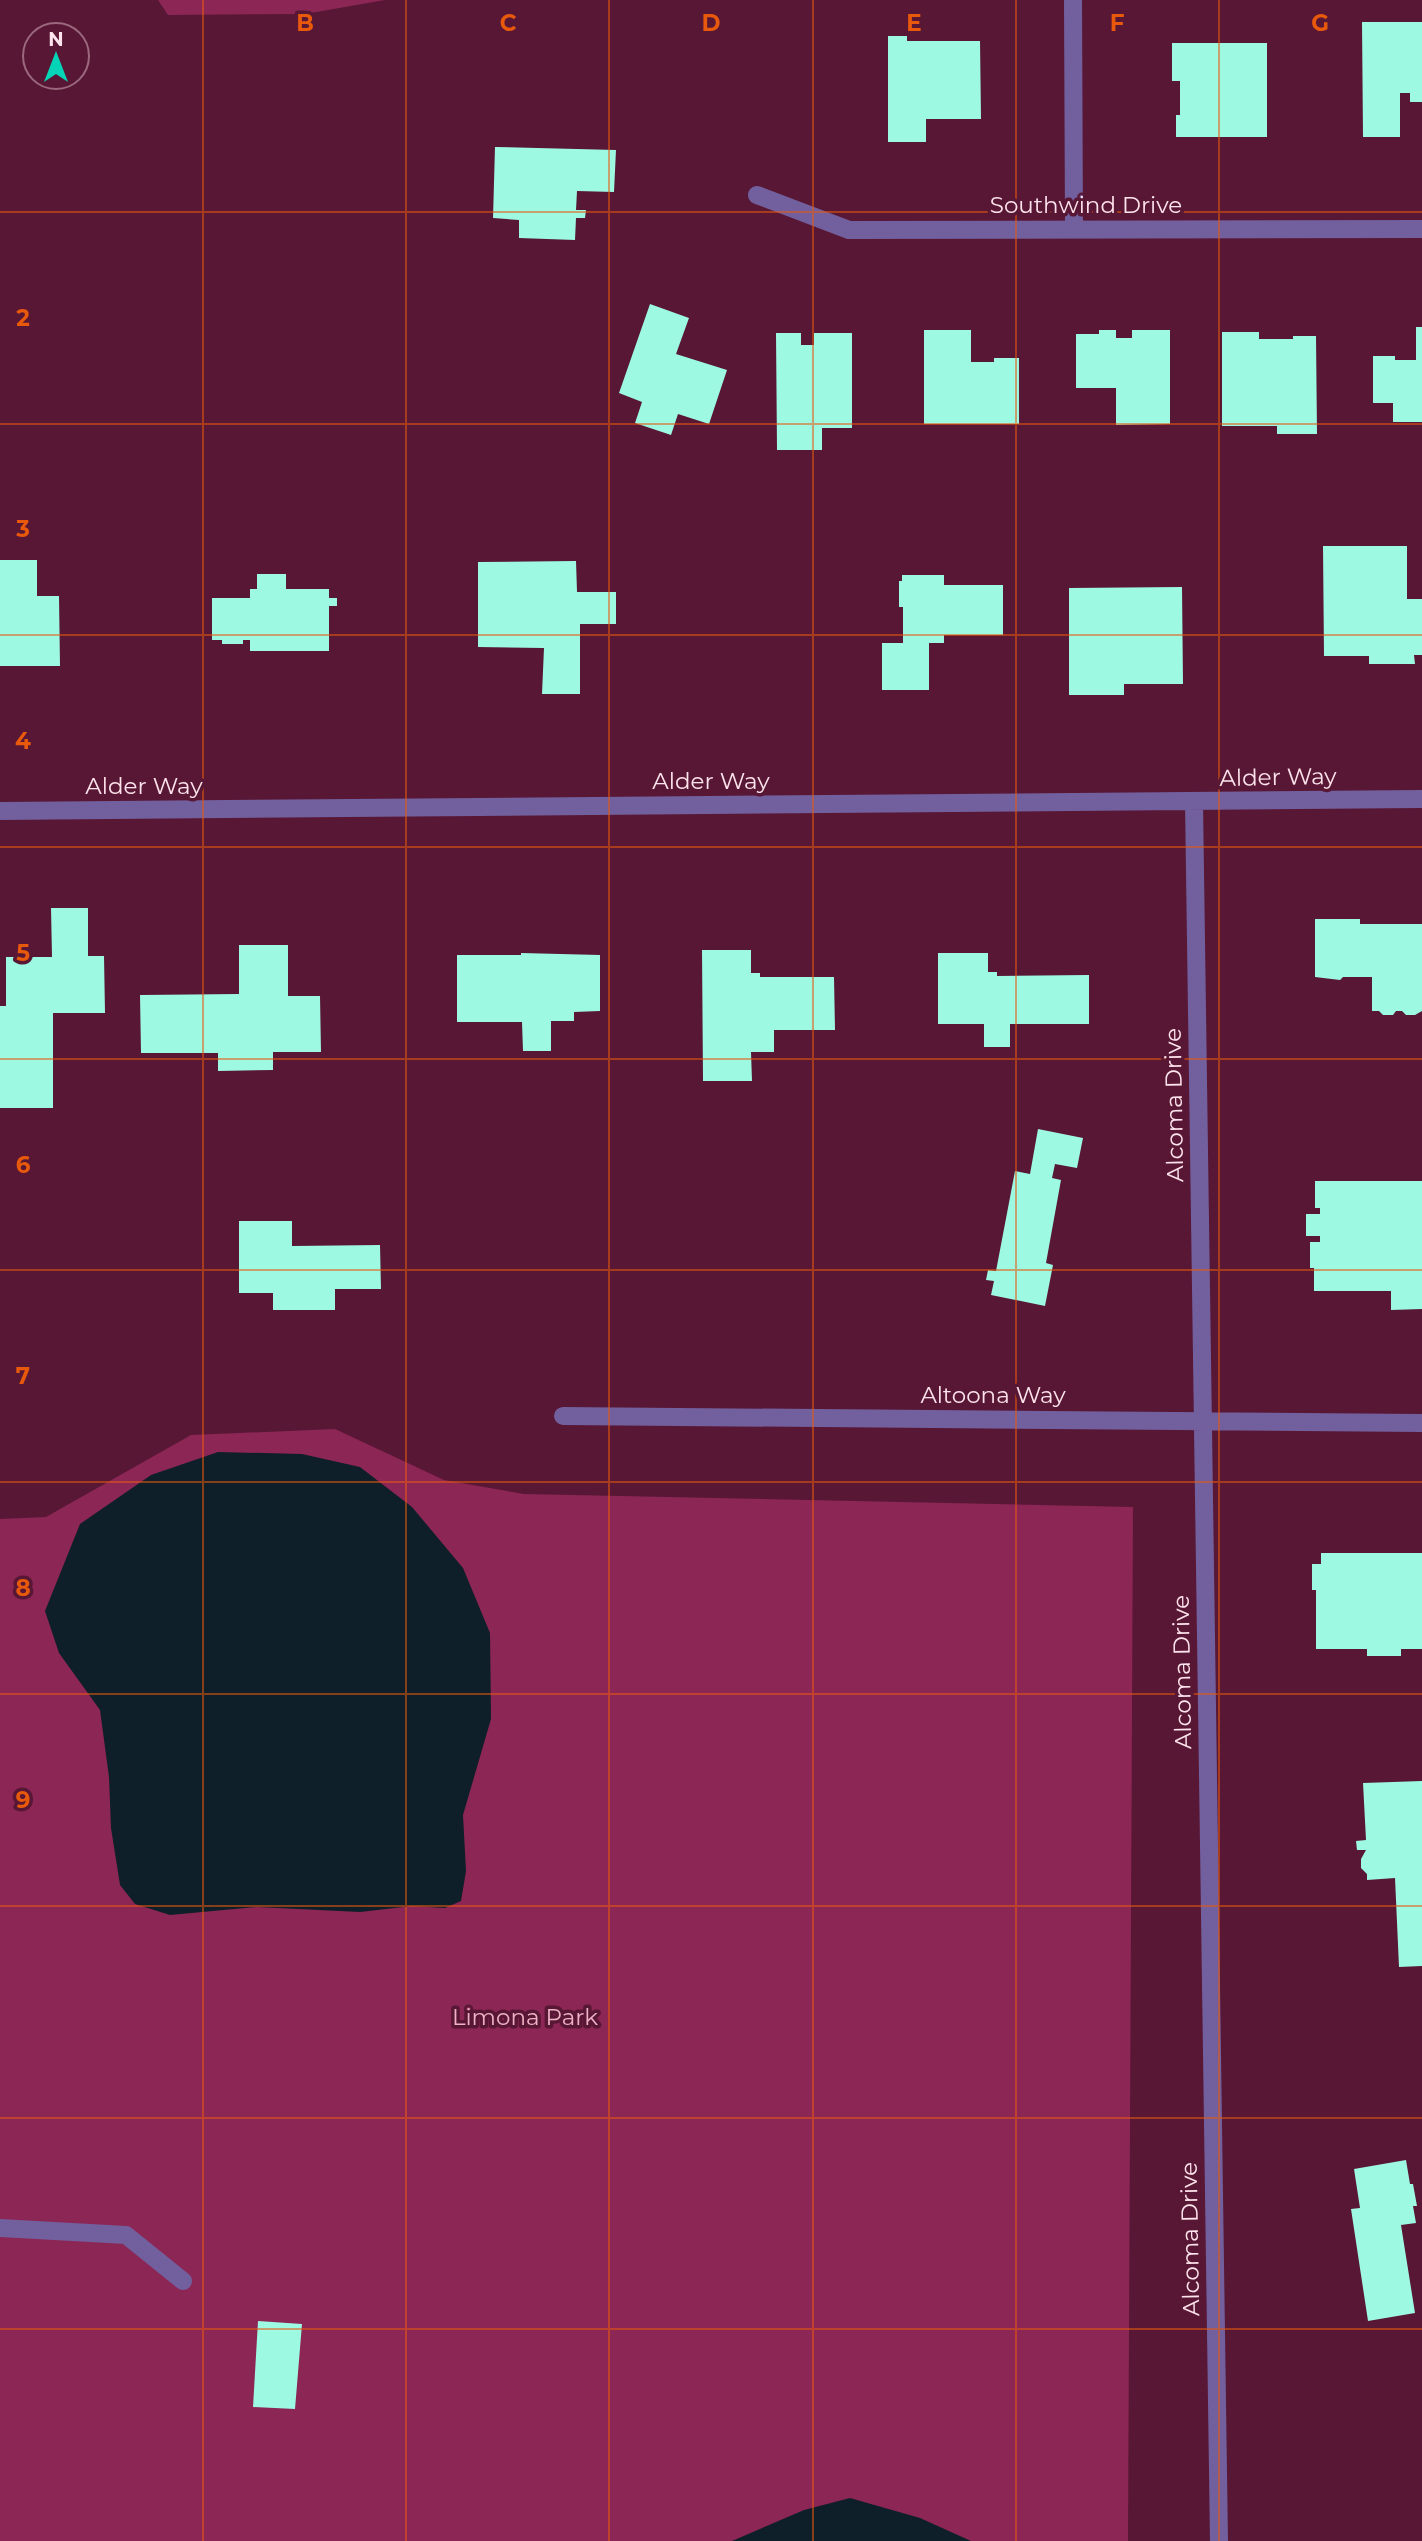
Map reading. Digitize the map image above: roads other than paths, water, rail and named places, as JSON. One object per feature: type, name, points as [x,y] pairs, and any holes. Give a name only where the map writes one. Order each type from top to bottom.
[{"type":"street","points":[[1073,0],[1074,229]]},
{"type":"street","name":"Southwind Drive","points":[[757,195],[849,230],[1422,229]]},
{"type":"street","name":"Alder Way","points":[[0,811],[1422,799]]},
{"type":"street","name":"Alcoma Drive","points":[[1194,802],[1219,2541]]},
{"type":"street","name":"Altoona Way","points":[[563,1416],[1422,1423]]},
{"type":"street","points":[[0,2228],[126,2235],[183,2281]]},
{"type":"water","points":[[218,1452],[302,1454],[360,1467],[412,1507],[463,1568],[490,1633],[491,1719],[463,1815],[466,1871],[461,1901],[445,1908],[412,1906],[360,1912],[257,1907],[170,1915],[135,1904],[120,1885],[111,1828],[109,1777],[100,1710],[59,1653],[45,1611],[80,1524],[151,1475]]},
{"type":"water","points":[[850,2498],[920,2518],[971,2541],[732,2541],[804,2510]]},
{"type":"park label","name":"Limona Park","points":[[525,2017]]}]
